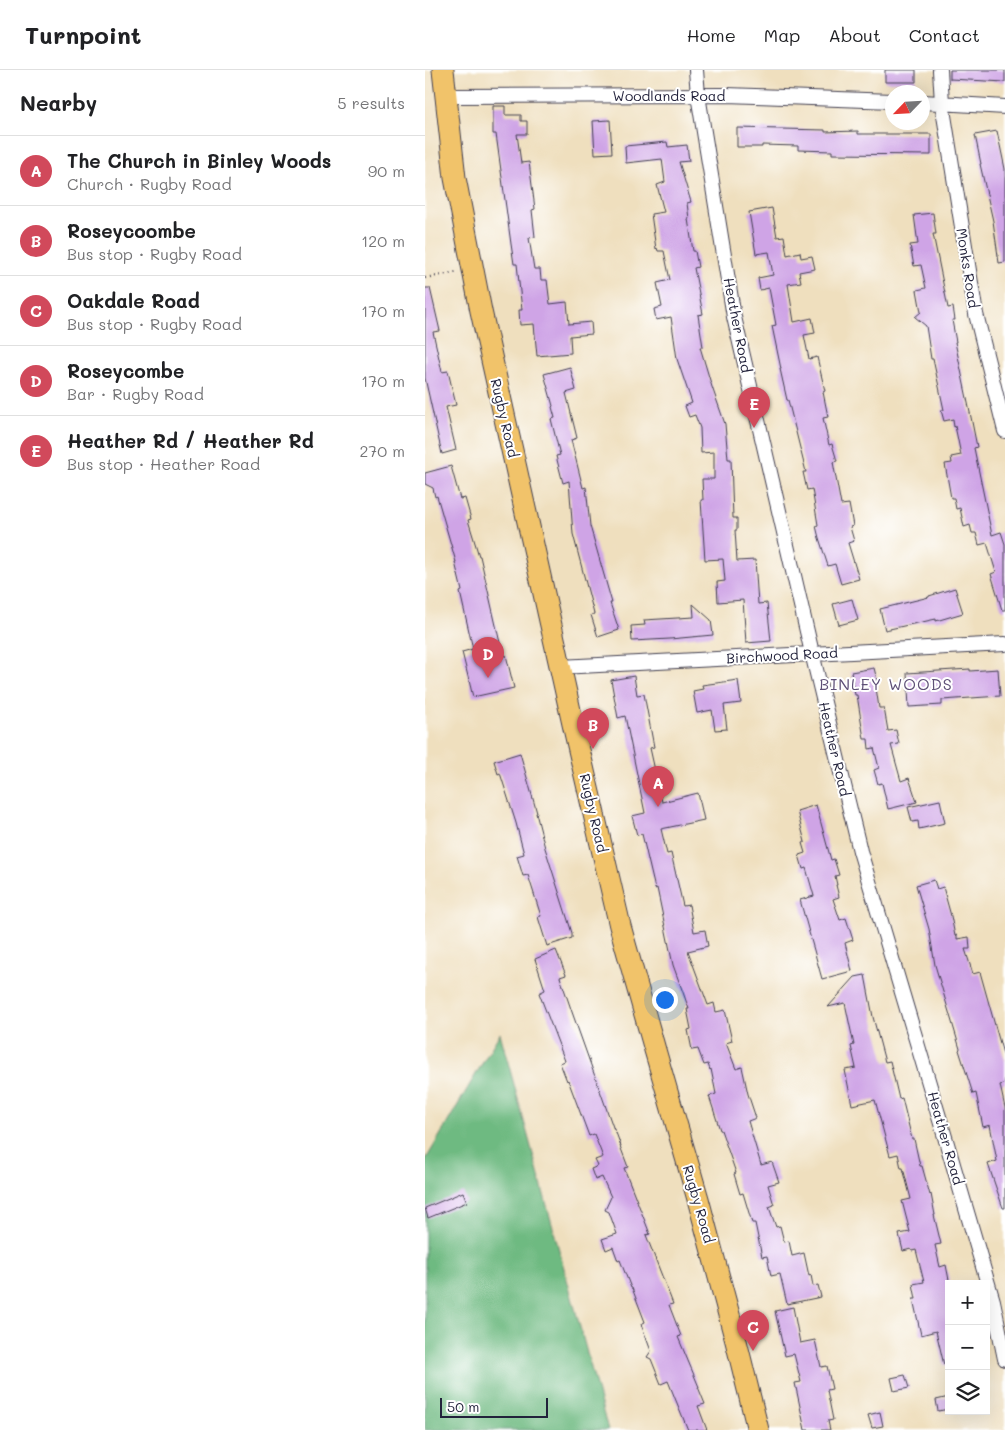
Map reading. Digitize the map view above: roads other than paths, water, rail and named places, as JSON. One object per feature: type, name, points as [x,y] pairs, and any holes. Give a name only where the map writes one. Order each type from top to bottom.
[{"type":"main road","name":"Rugby Road","points":[[443,70],[455,178],[481,311],[560,667],[620,926],[699,1199],[758,1430]]},
{"type":"street","name":"Heather Road","points":[[696,70],[698,95],[734,317],[812,653],[860,851],[993,1301],[1005,1359]]},
{"type":"street","name":"Monks Road","points":[[940,70],[942,103],[976,314],[1005,431]]},
{"type":"street","name":"Woodlands Road","points":[[446,96],[698,95],[885,101]]},
{"type":"street","points":[[930,102],[1005,107]]},
{"type":"street","name":"Birchwood Road","points":[[560,667],[1005,644]]},
{"type":"place","name":"Heather Rd / Heather Rd","points":[[754,428]]},
{"type":"place","name":"Roseycombe","points":[[488,678]]},
{"type":"place","name":"Roseycoombe","points":[[593,749]]},
{"type":"place","name":"The Church in Binley Woods","points":[[658,807]]},
{"type":"place","name":"Oakdale Road","points":[[753,1351]]},
{"type":"district","name":"BINLEY WOODS","points":[[886,683]]}]
